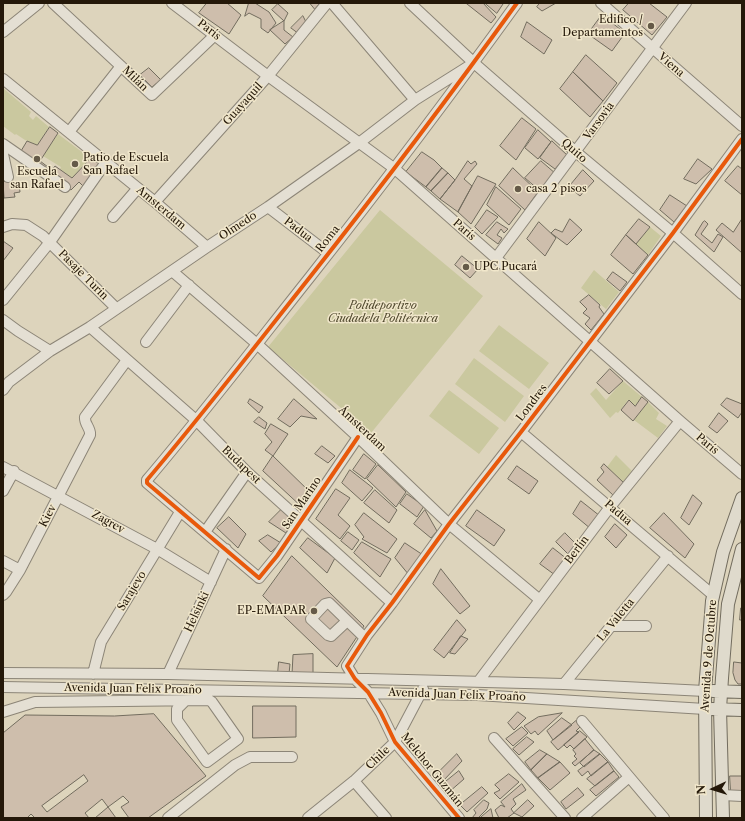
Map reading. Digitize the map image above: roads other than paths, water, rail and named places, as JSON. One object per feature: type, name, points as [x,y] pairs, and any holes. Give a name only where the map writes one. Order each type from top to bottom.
[{"type":"main road","name":"Avenida 9 de Octubre","points":[[706,818],[705,691],[713,595],[723,552],[742,498]]},
{"type":"main road","name":"Avenida 9 de Octubre","points":[[722,818],[721,691],[728,604],[741,554]]},
{"type":"main road","name":"Avenida Juan Felix Proaño","points":[[705,691],[742,692]]},
{"type":"main road","name":"Avenida Juan Felix Proaño","points":[[705,709],[742,710]]},
{"type":"street","points":[[3,32],[39,3]]},
{"type":"street","name":"Milán","points":[[53,3],[151,95],[154,95],[215,34]]},
{"type":"street","name":"París","points":[[172,3],[215,34],[268,76],[395,169],[742,474]]},
{"type":"street","name":"Guayaquil","points":[[155,202],[268,76],[327,3]]},
{"type":"street","points":[[332,3],[414,100]]},
{"type":"street","name":"Quito","points":[[410,3],[474,63],[742,294]]},
{"type":"street","name":"Roma","points":[[180,512],[146,482],[197,421],[395,169],[517,3]]},
{"type":"street","name":"Viena","points":[[601,3],[742,126]]},
{"type":"street","name":"Varsovia","points":[[496,258],[686,3]]},
{"type":"street","name":"Olmedo","points":[[3,390],[9,382],[50,351],[90,327],[116,308],[268,207],[359,143],[414,100],[474,63]]},
{"type":"street","points":[[69,132],[121,66]]},
{"type":"street","name":"Amsterdam","points":[[3,79],[138,188],[207,247]]},
{"type":"street","name":"Londres","points":[[355,679],[347,666],[365,638],[449,524],[673,233],[742,139]]},
{"type":"street","points":[[3,144],[65,187]]},
{"type":"street","points":[[3,154],[8,177]]},
{"type":"street","points":[[3,300],[50,242],[106,162]]},
{"type":"street","points":[[113,217],[138,188]]},
{"type":"street","name":"Padua","points":[[268,207],[328,253]]},
{"type":"street","name":"Pasaje Turin","points":[[3,227],[12,224],[26,226],[43,236],[116,308]]},
{"type":"street","name":"Ámsterdam","points":[[172,271],[257,344],[358,437],[449,524],[540,600]]},
{"type":"street","points":[[146,342],[189,285]]},
{"type":"street","points":[[3,320],[50,351]]},
{"type":"street","name":"Budapest","points":[[90,327],[197,421],[248,472],[392,603]]},
{"type":"street","name":"Kiev","points":[[3,595],[20,570],[90,434],[85,422],[85,417],[127,360]]},
{"type":"street","name":"Berlín","points":[[478,682],[610,507],[680,421]]},
{"type":"street","name":"Padua","points":[[521,432],[713,595]]},
{"type":"street","name":"San Marino","points":[[226,549],[259,578],[277,556],[358,437]]},
{"type":"street","name":"Zagrev","points":[[3,466],[157,549],[211,582]]},
{"type":"street","points":[[3,491],[14,472]]},
{"type":"street","points":[[205,532],[248,472]]},
{"type":"street","points":[[180,512],[226,549]]},
{"type":"street","name":"Sarajevo","points":[[93,674],[100,642],[180,512]]},
{"type":"street","name":"Helsinki","points":[[168,674],[226,549]]},
{"type":"street","name":"La Valetta","points":[[564,684],[668,556]]},
{"type":"street","points":[[3,561],[20,570]]},
{"type":"street","points":[[347,621],[365,638]]},
{"type":"street","points":[[611,626],[646,626]]},
{"type":"street","name":"Avenida Juan Felix Proaño","points":[[3,673],[168,674],[428,680],[564,684],[705,691]]},
{"type":"street","name":"Melchor Guzmán","points":[[355,679],[368,692],[395,742],[459,818]]},
{"type":"street","name":"Chile","points":[[308,818],[354,781],[395,742],[428,680]]},
{"type":"street","name":"Avenida Juan Felix Proaño","points":[[3,687],[421,693],[484,695],[705,709]]},
{"type":"street","points":[[59,702],[60,687]]},
{"type":"street","points":[[3,712],[35,702],[209,700],[212,702],[238,739],[207,762],[177,720],[177,709],[185,701]]},
{"type":"street","points":[[582,721],[664,818]]},
{"type":"street","points":[[494,738],[565,818]]},
{"type":"street","points":[[168,818],[235,765],[250,757],[292,757]]},
{"type":"street","points":[[582,818],[629,777]]},
{"type":"street","points":[[354,781],[386,818]]},
{"type":"street","points":[[722,795],[742,796]]},
{"type":"place","name":"Edifico / Departamentos","points":[[651,26]]},
{"type":"place","name":"Escuela san Rafael","points":[[37,159]]},
{"type":"place","name":"Patio de Escuela San Rafael","points":[[75,164]]},
{"type":"place","name":"casa 2 pisos","points":[[518,189]]},
{"type":"place","name":"UPC Pucará","points":[[466,267]]},
{"type":"place","name":"EP-EMAPAR","points":[[314,611]]},
{"type":"park label","name":"Polideportivo Ciudadela Politécnica","points":[[383,312]]}]
